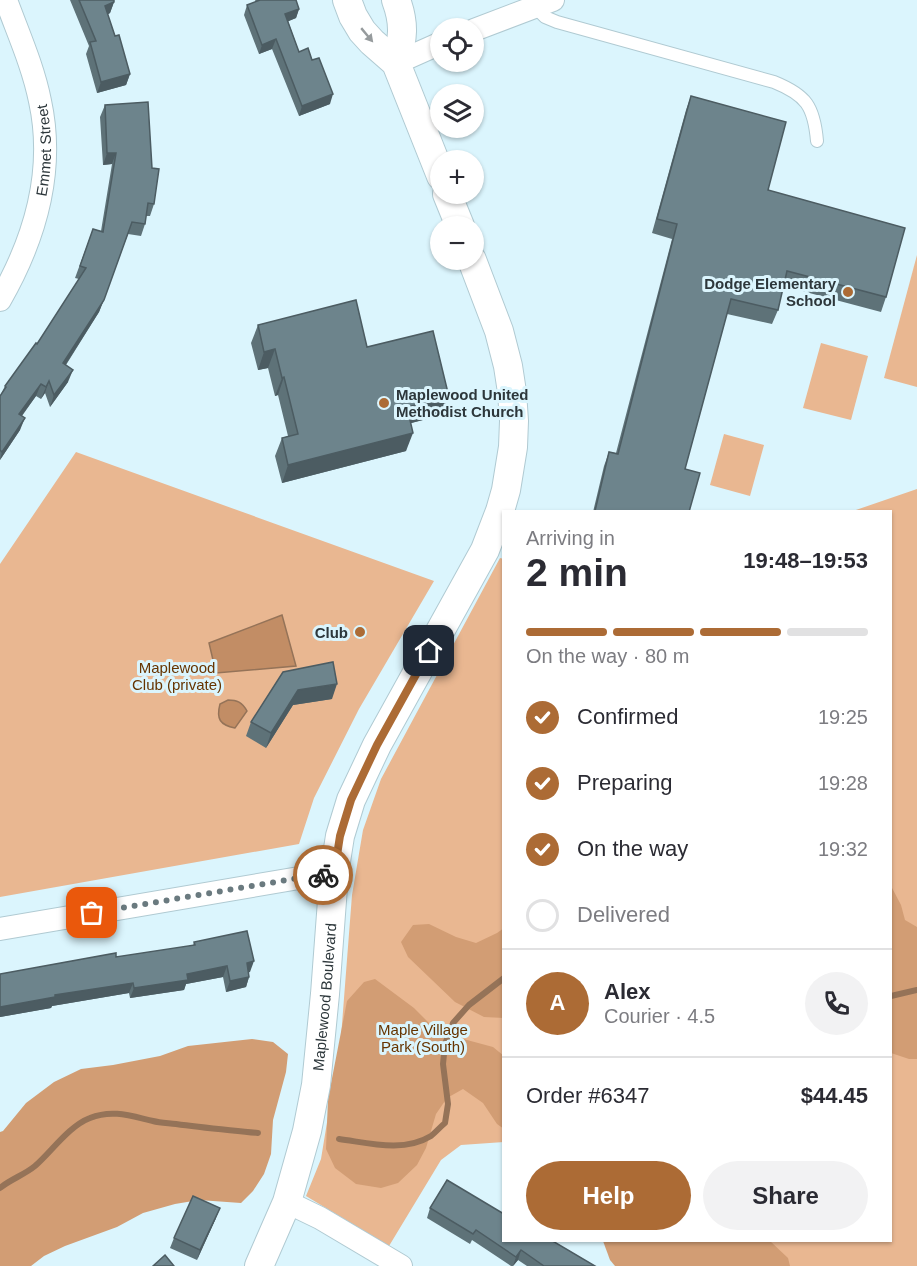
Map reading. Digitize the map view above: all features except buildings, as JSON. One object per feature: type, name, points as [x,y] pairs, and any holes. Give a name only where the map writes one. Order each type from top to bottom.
[{"type":"street","name":"Emmet Street","points":[[0,300],[24,252],[35,221],[44,178],[45,150],[44,121],[40,99],[32,70],[6,0]]},
{"type":"street","points":[[347,0],[362,31],[396,63],[431,150]]},
{"type":"street","points":[[396,0],[403,32],[396,63]]},
{"type":"street","points":[[484,26],[544,3]]},
{"type":"street","points":[[396,63],[430,48]]},
{"type":"street","name":"Maplewood Boulevard","points":[[259,1266],[288,1202],[307,1131],[316,1085],[334,874],[340,836],[354,792],[377,745],[484,550],[506,490],[513,447],[514,421],[510,375],[499,331],[476,270]]},
{"type":"street","points":[[0,929],[334,874]]},
{"type":"street","points":[[288,1202],[320,1218],[401,1266]]},
{"type":"lane","points":[[544,3],[545,16],[556,22],[787,87],[807,103],[816,124],[817,141]]},
{"type":"green space","points":[[917,255],[917,387],[884,378]]},
{"type":"green space","points":[[821,343],[868,356],[851,420],[803,408]]},
{"type":"green space","points":[[724,434],[764,445],[750,496],[710,485]]},
{"type":"green space","name":"Maplewood Club (private)","points":[[76,452],[434,581],[359,709],[314,798],[299,844],[0,897],[0,564]]},
{"type":"green space","points":[[917,489],[917,1266],[686,1266],[652,1242],[892,1242],[892,510],[856,510]]},
{"type":"green space","name":"Maple Village Park (South)","points":[[500,558],[502,558],[502,1142],[461,1145],[441,1160],[389,1246],[306,1196],[321,1159],[341,1037],[352,895],[363,830],[381,779]]},
{"type":"green space","points":[[892,888],[901,905],[905,920],[917,927],[917,1059],[892,1053]]},
{"type":"green space","points":[[429,924],[456,937],[476,943],[502,929],[502,1018],[484,1017],[455,1002],[408,957],[401,942],[413,925]]},
{"type":"green space","points":[[375,979],[414,1008],[434,1028],[493,1047],[502,1054],[502,1128],[483,1103],[463,1089],[447,1098],[436,1114],[426,1148],[417,1165],[398,1183],[381,1188],[356,1184],[335,1168],[326,1149],[328,1099],[347,1001],[364,982]]},
{"type":"green space","points":[[252,1039],[273,1042],[288,1054],[286,1072],[273,1120],[271,1154],[264,1174],[253,1191],[241,1203],[199,1200],[175,1204],[143,1213],[117,1227],[65,1246],[44,1256],[31,1266],[0,1266],[0,1132],[26,1103],[54,1082],[81,1069],[160,1056],[188,1046]]},
{"type":"green space","points":[[603,1242],[771,1242],[788,1258],[790,1266],[615,1266],[610,1260]]},
{"type":"shaded area","points":[[282,615],[296,666],[216,673],[209,643]]},
{"type":"shaded area","points":[[228,700],[239,702],[247,711],[235,728],[223,723],[219,717],[220,704]]},
{"type":"waterway","points":[[339,1139],[386,1145],[409,1144],[431,1136],[445,1123],[448,1104],[443,1064],[445,1044],[453,1023],[469,1005],[502,980]]},
{"type":"waterway","points":[[892,996],[917,990]]},
{"type":"waterway","points":[[0,1188],[35,1166],[75,1127],[98,1115],[122,1114],[161,1123],[258,1133]]},
{"type":"way so far","points":[[92,913],[323,875]]},
{"type":"place","name":"Dodge Elementary School","points":[[848,292]]},
{"type":"place","name":"Maplewood United Methodist Church","points":[[384,403]]},
{"type":"place","name":"Club","points":[[360,632]]},
{"type":"route","points":[[323,875],[334,874],[345,817],[358,783],[429,651]]}]
